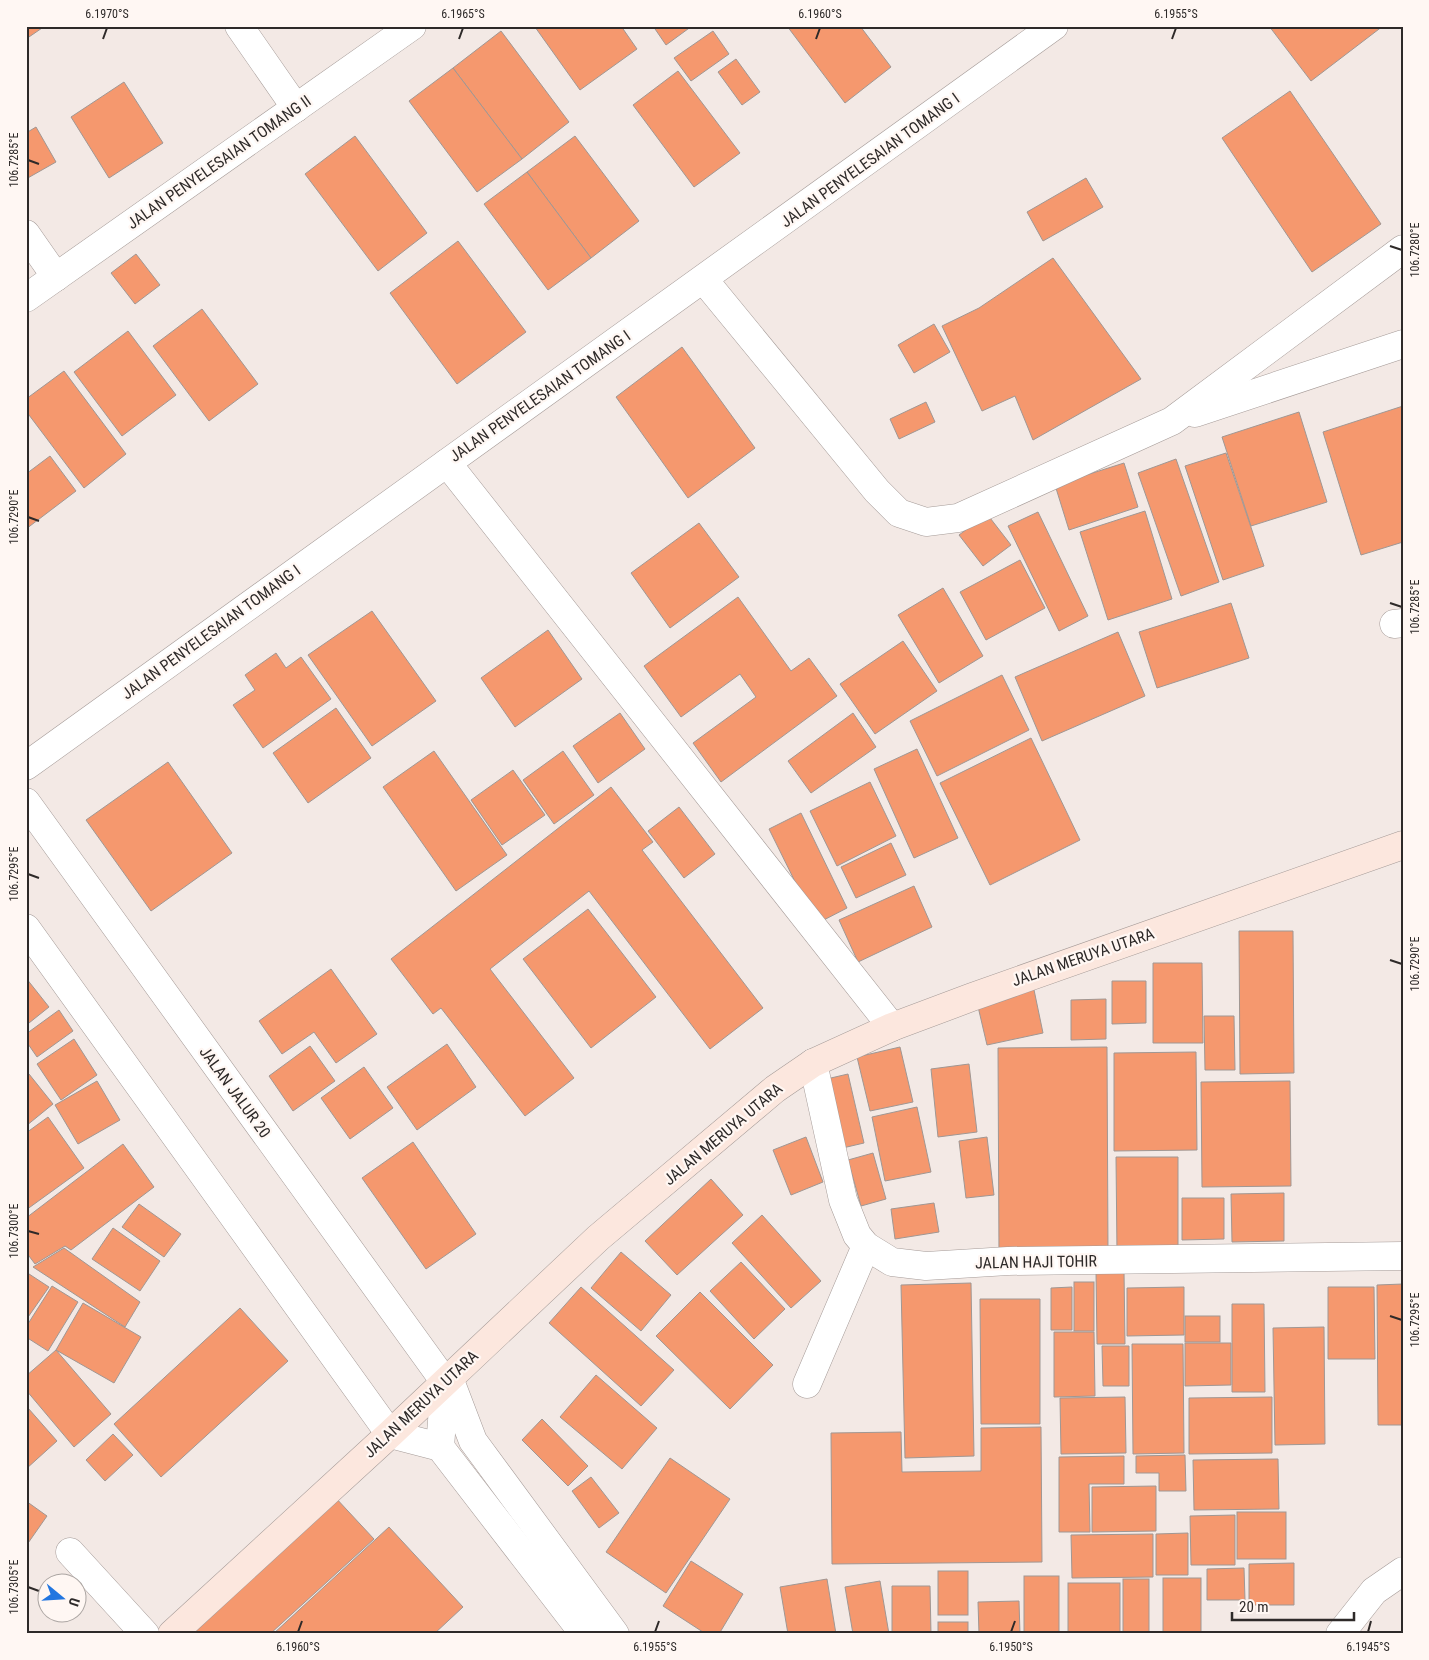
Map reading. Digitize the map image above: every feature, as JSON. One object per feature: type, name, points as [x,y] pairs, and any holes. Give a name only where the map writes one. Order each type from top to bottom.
[{"type":"main road","name":"JALAN MERUYA UTARA","points":[[172,1634],[390,1434],[598,1238],[775,1089],[813,1064],[892,1027],[981,993],[1403,845]]},
{"type":"street","points":[[239,26],[296,108]]},
{"type":"street","name":"JALAN PENYELESAIAN TOMANG II","points":[[26,298],[412,26]]},
{"type":"street","name":"JALAN PENYELESAIAN TOMANG I","points":[[26,766],[704,280],[1054,26]]},
{"type":"street","points":[[26,234],[56,277]]},
{"type":"street","points":[[1172,421],[1403,249]]},
{"type":"street","points":[[704,280],[877,491],[900,513],[926,522],[958,518],[1172,421],[1403,344]]},
{"type":"street","points":[[447,463],[892,1027]]},
{"type":"street","name":"JALAN JALUR 20","points":[[26,802],[447,1380],[473,1441],[615,1634]]},
{"type":"street","points":[[26,928],[390,1434],[440,1448],[584,1634]]},
{"type":"street","name":"JALAN HAJI TOHIR","points":[[813,1064],[843,1200],[857,1235],[866,1246],[892,1262],[926,1266],[1008,1262],[1403,1256]]},
{"type":"street","points":[[807,1384],[866,1246]]},
{"type":"street","points":[[440,1448],[447,1380]]},
{"type":"street","points":[[70,1552],[145,1634]]},
{"type":"street","points":[[1340,1634],[1374,1591],[1403,1571]]},
{"type":"building","points":[[26,26],[45,26],[26,39]]},
{"type":"building","points":[[536,26],[621,26],[637,49],[580,90]]},
{"type":"building","points":[[653,26],[692,26],[666,45]]},
{"type":"building","points":[[787,26],[860,26],[891,67],[845,103]]},
{"type":"building","points":[[1269,26],[1383,26],[1311,81]]},
{"type":"building","points":[[501,31],[569,122],[522,159],[453,68]]},
{"type":"building","points":[[713,31],[729,54],[691,81],[674,58]]},
{"type":"building","points":[[736,59],[760,92],[742,105],[718,72]]},
{"type":"building","points":[[453,68],[522,159],[477,192],[409,101]]},
{"type":"building","points":[[678,71],[740,153],[694,187],[633,105]]},
{"type":"building","points":[[124,82],[163,143],[109,178],[71,117]]},
{"type":"building","points":[[1290,91],[1381,224],[1312,272],[1222,138]]},
{"type":"building","points":[[36,127],[56,162],[26,179],[26,133]]},
{"type":"building","points":[[355,136],[427,233],[378,271],[305,174]]},
{"type":"building","points":[[575,136],[639,221],[591,258],[527,172]]},
{"type":"building","points":[[527,172],[591,258],[548,290],[484,204]]},
{"type":"building","points":[[1086,178],[1103,207],[1043,241],[1027,212]]},
{"type":"building","points":[[458,241],[526,332],[457,384],[390,293]]},
{"type":"building","points":[[136,254],[160,285],[135,304],[111,273]]},
{"type":"building","points":[[1053,258],[1141,379],[1033,440],[1015,396],[982,411],[942,326],[979,308]]},
{"type":"building","points":[[202,309],[258,384],[209,421],[153,346]]},
{"type":"building","points":[[934,324],[950,352],[914,373],[898,345]]},
{"type":"building","points":[[128,331],[176,395],[122,436],[74,372]]},
{"type":"building","points":[[682,347],[755,448],[688,498],[616,397]]},
{"type":"building","points":[[64,371],[126,454],[84,488],[26,411],[26,399]]},
{"type":"building","points":[[926,402],[935,422],[899,439],[890,419]]},
{"type":"building","points":[[1403,406],[1403,542],[1361,555],[1323,432]]},
{"type":"building","points":[[1299,412],[1327,502],[1251,526],[1222,437]]},
{"type":"building","points":[[1226,453],[1264,566],[1223,580],[1185,466]]},
{"type":"building","points":[[50,456],[76,491],[26,529],[26,474]]},
{"type":"building","points":[[1176,459],[1219,582],[1181,596],[1138,473]]},
{"type":"building","points":[[1124,463],[1138,507],[1069,530],[1055,485]]},
{"type":"building","points":[[1145,511],[1172,599],[1108,620],[1080,532]]},
{"type":"building","points":[[1038,512],[1088,616],[1059,631],[1008,526]]},
{"type":"building","points":[[987,514],[1011,545],[983,566],[959,535]]},
{"type":"building","points":[[699,523],[739,577],[670,628],[631,573]]},
{"type":"building","points":[[1020,560],[1045,608],[986,640],[960,592]]},
{"type":"building","points":[[943,588],[983,656],[939,683],[898,615]]},
{"type":"building","points":[[738,597],[791,671],[809,658],[837,696],[721,782],[693,743],[756,697],[740,674],[681,717],[644,666]]},
{"type":"building","points":[[1231,603],[1249,658],[1157,688],[1139,632]]},
{"type":"building","points":[[372,611],[436,701],[372,746],[308,655]]},
{"type":"building","points":[[548,630],[582,679],[515,727],[481,678]]},
{"type":"building","points":[[1118,632],[1145,696],[1042,741],[1015,677]]},
{"type":"building","points":[[903,641],[937,691],[875,734],[840,684]]},
{"type":"building","points":[[276,653],[286,668],[301,657],[331,699],[263,748],[233,705],[255,690],[245,675]]},
{"type":"building","points":[[1002,675],[1029,730],[937,776],[910,721]]},
{"type":"building","points":[[336,708],[371,758],[308,803],[273,753]]},
{"type":"building","points":[[620,713],[645,749],[598,783],[573,746]]},
{"type":"building","points":[[853,713],[876,747],[811,793],[788,761]]},
{"type":"building","points":[[1031,738],[1080,840],[990,885],[940,783]]},
{"type":"building","points":[[917,749],[958,838],[914,858],[874,769]]},
{"type":"building","points":[[434,751],[507,855],[456,891],[383,787]]},
{"type":"building","points":[[563,751],[594,795],[554,824],[523,780]]},
{"type":"building","points":[[168,762],[232,853],[151,911],[86,820]]},
{"type":"building","points":[[513,770],[545,815],[502,845],[471,800]]},
{"type":"building","points":[[870,782],[896,836],[837,866],[810,811]]},
{"type":"building","points":[[611,787],[653,842],[642,850],[763,1008],[710,1049],[589,891],[490,969],[574,1078],[525,1116],[441,1008],[433,1014],[391,959]]},
{"type":"building","points":[[679,807],[715,854],[684,878],[648,831]]},
{"type":"building","points":[[801,813],[847,908],[816,924],[769,829]]},
{"type":"building","points":[[891,843],[906,875],[856,898],[841,867]]},
{"type":"building","points":[[914,886],[932,927],[858,962],[839,920]]},
{"type":"building","points":[[588,909],[656,997],[591,1048],[523,959]]},
{"type":"building","points":[[1239,931],[1293,931],[1294,1073],[1240,1074]]},
{"type":"building","points":[[1153,963],[1202,963],[1203,1043],[1153,1043]]},
{"type":"building","points":[[331,969],[377,1034],[336,1063],[314,1032],[282,1054],[259,1021]]},
{"type":"building","points":[[26,978],[49,1007],[29,1023],[26,1020]]},
{"type":"building","points":[[1112,981],[1146,981],[1146,1023],[1112,1024]]},
{"type":"building","points":[[1033,985],[1043,1033],[987,1045],[976,998]]},
{"type":"building","points":[[1106,999],[1106,1039],[1071,1040],[1071,1000]]},
{"type":"building","points":[[59,1010],[73,1031],[37,1057],[26,1041],[26,1034]]},
{"type":"building","points":[[1204,1016],[1234,1016],[1235,1070],[1205,1070]]},
{"type":"building","points":[[74,1039],[97,1075],[61,1100],[37,1064]]},
{"type":"building","points":[[447,1044],[476,1087],[417,1130],[387,1087]]},
{"type":"building","points":[[310,1046],[335,1081],[293,1111],[269,1076]]},
{"type":"building","points":[[900,1047],[913,1102],[870,1111],[857,1057]]},
{"type":"building","points":[[1107,1047],[1108,1254],[999,1256],[998,1048]]},
{"type":"building","points":[[1196,1052],[1197,1150],[1114,1151],[1114,1053]]},
{"type":"building","points":[[969,1064],[977,1132],[938,1137],[931,1069]]},
{"type":"building","points":[[364,1067],[393,1108],[350,1139],[321,1098]]},
{"type":"building","points":[[29,1074],[53,1104],[26,1126],[26,1077]]},
{"type":"building","points":[[848,1074],[864,1143],[834,1150],[818,1081]]},
{"type":"building","points":[[97,1081],[120,1120],[78,1144],[55,1105]]},
{"type":"building","points":[[1290,1081],[1291,1186],[1202,1187],[1201,1082]]},
{"type":"building","points":[[917,1107],[931,1172],[885,1181],[872,1117]]},
{"type":"building","points":[[48,1117],[84,1168],[26,1210],[26,1133]]},
{"type":"building","points":[[806,1137],[823,1182],[791,1195],[773,1150]]},
{"type":"building","points":[[987,1137],[994,1195],[966,1198],[959,1141]]},
{"type":"building","points":[[413,1142],[476,1234],[426,1269],[362,1178]]},
{"type":"building","points":[[123,1144],[154,1187],[71,1250],[65,1246],[35,1264],[26,1252],[26,1218]]},
{"type":"building","points":[[873,1153],[886,1199],[861,1206],[848,1160]]},
{"type":"building","points":[[1116,1157],[1178,1157],[1178,1253],[1117,1253]]},
{"type":"building","points":[[711,1179],[743,1215],[677,1275],[645,1241]]},
{"type":"building","points":[[1284,1193],[1284,1241],[1232,1242],[1231,1194]]},
{"type":"building","points":[[1182,1198],[1224,1198],[1224,1239],[1182,1240]]},
{"type":"building","points":[[934,1203],[939,1232],[895,1239],[891,1209]]},
{"type":"building","points":[[139,1204],[181,1234],[164,1257],[122,1227]]},
{"type":"building","points":[[762,1215],[821,1281],[791,1308],[732,1243]]},
{"type":"building","points":[[113,1228],[160,1261],[140,1291],[92,1259]]},
{"type":"building","points":[[64,1248],[140,1302],[125,1327],[33,1267]]},
{"type":"building","points":[[621,1252],[671,1295],[641,1331],[591,1288]]},
{"type":"building","points":[[741,1262],[785,1309],[754,1339],[710,1291]]},
{"type":"building","points":[[1096,1271],[1124,1271],[1125,1344],[1097,1344]]},
{"type":"building","points":[[26,1272],[49,1287],[26,1320]]},
{"type":"building","points":[[1074,1282],[1094,1282],[1094,1331],[1074,1331]]},
{"type":"building","points":[[971,1283],[974,1456],[905,1458],[901,1285]]},
{"type":"building","points":[[1403,1284],[1403,1425],[1378,1425],[1377,1285]]},
{"type":"building","points":[[52,1286],[78,1302],[48,1351],[26,1337],[26,1327]]},
{"type":"building","points":[[581,1287],[674,1370],[641,1406],[549,1323]]},
{"type":"building","points":[[1072,1287],[1072,1330],[1051,1330],[1051,1288]]},
{"type":"building","points":[[1184,1287],[1184,1335],[1127,1336],[1127,1288]]},
{"type":"building","points":[[1328,1287],[1374,1287],[1375,1359],[1328,1359]]},
{"type":"building","points":[[700,1292],[773,1365],[730,1409],[656,1336]]},
{"type":"building","points":[[980,1299],[1040,1299],[1040,1424],[981,1424]]},
{"type":"building","points":[[83,1303],[141,1337],[114,1383],[56,1350]]},
{"type":"building","points":[[1232,1304],[1264,1304],[1265,1392],[1232,1392]]},
{"type":"building","points":[[240,1308],[288,1361],[161,1477],[114,1424]]},
{"type":"building","points":[[1185,1316],[1220,1316],[1220,1342],[1185,1342]]},
{"type":"building","points":[[1324,1327],[1325,1444],[1275,1445],[1273,1328]]},
{"type":"building","points":[[1054,1332],[1094,1332],[1095,1396],[1054,1397]]},
{"type":"building","points":[[1185,1343],[1231,1343],[1231,1385],[1185,1386]]},
{"type":"building","points":[[1132,1344],[1183,1344],[1184,1453],[1133,1454]]},
{"type":"building","points":[[1102,1346],[1129,1346],[1129,1386],[1103,1386]]},
{"type":"building","points":[[56,1350],[111,1414],[74,1447],[26,1390],[26,1376]]},
{"type":"building","points":[[596,1375],[657,1428],[622,1469],[560,1417]]},
{"type":"building","points":[[1125,1397],[1126,1453],[1061,1454],[1060,1398]]},
{"type":"building","points":[[1272,1397],[1272,1453],[1189,1454],[1189,1398]]},
{"type":"building","points":[[28,1408],[57,1441],[26,1469],[26,1409]]},
{"type":"building","points":[[542,1419],[588,1466],[568,1486],[522,1440]]},
{"type":"building","points":[[1041,1427],[1042,1562],[832,1564],[831,1433],[901,1432],[902,1472],[981,1471],[981,1428]]},
{"type":"building","points":[[113,1434],[133,1455],[105,1481],[86,1460]]},
{"type":"building","points":[[1185,1455],[1186,1491],[1159,1491],[1159,1473],[1136,1473],[1136,1456]]},
{"type":"building","points":[[1124,1456],[1124,1484],[1089,1484],[1090,1532],[1059,1532],[1059,1457]]},
{"type":"building","points":[[670,1458],[730,1499],[666,1593],[606,1552]]},
{"type":"building","points":[[1278,1459],[1279,1509],[1194,1510],[1193,1460]]},
{"type":"building","points":[[591,1477],[619,1513],[599,1528],[572,1491]]},
{"type":"building","points":[[1156,1486],[1156,1531],[1092,1532],[1092,1487]]},
{"type":"building","points":[[334,1496],[374,1539],[270,1634],[184,1634]]},
{"type":"building","points":[[26,1501],[47,1516],[26,1546]]},
{"type":"building","points":[[1237,1512],[1286,1512],[1286,1559],[1237,1559]]},
{"type":"building","points":[[1235,1515],[1235,1565],[1191,1565],[1190,1516]]},
{"type":"building","points":[[389,1527],[463,1607],[434,1634],[273,1634]]},
{"type":"building","points":[[1188,1533],[1188,1575],[1156,1575],[1156,1534]]},
{"type":"building","points":[[1153,1534],[1153,1577],[1072,1578],[1071,1535]]},
{"type":"building","points":[[691,1561],[743,1594],[719,1634],[706,1634],[663,1606]]},
{"type":"building","points":[[1294,1563],[1294,1605],[1249,1605],[1249,1564]]},
{"type":"building","points":[[1244,1568],[1245,1600],[1207,1600],[1207,1569]]},
{"type":"building","points":[[938,1571],[968,1571],[968,1615],[938,1615]]},
{"type":"building","points":[[1024,1576],[1059,1576],[1059,1634],[1024,1634]]},
{"type":"building","points":[[1163,1578],[1201,1578],[1201,1634],[1163,1634]]},
{"type":"building","points":[[827,1579],[836,1634],[788,1634],[780,1587]]},
{"type":"building","points":[[1123,1579],[1149,1579],[1149,1634],[1123,1634]]},
{"type":"building","points":[[880,1581],[889,1634],[853,1634],[845,1587]]},
{"type":"building","points":[[1068,1583],[1120,1583],[1120,1634],[1068,1634]]},
{"type":"building","points":[[892,1586],[930,1586],[931,1634],[892,1634]]},
{"type":"building","points":[[1019,1601],[1020,1634],[979,1634],[978,1602]]},
{"type":"building","points":[[938,1622],[968,1622],[968,1634],[938,1634]]}]
